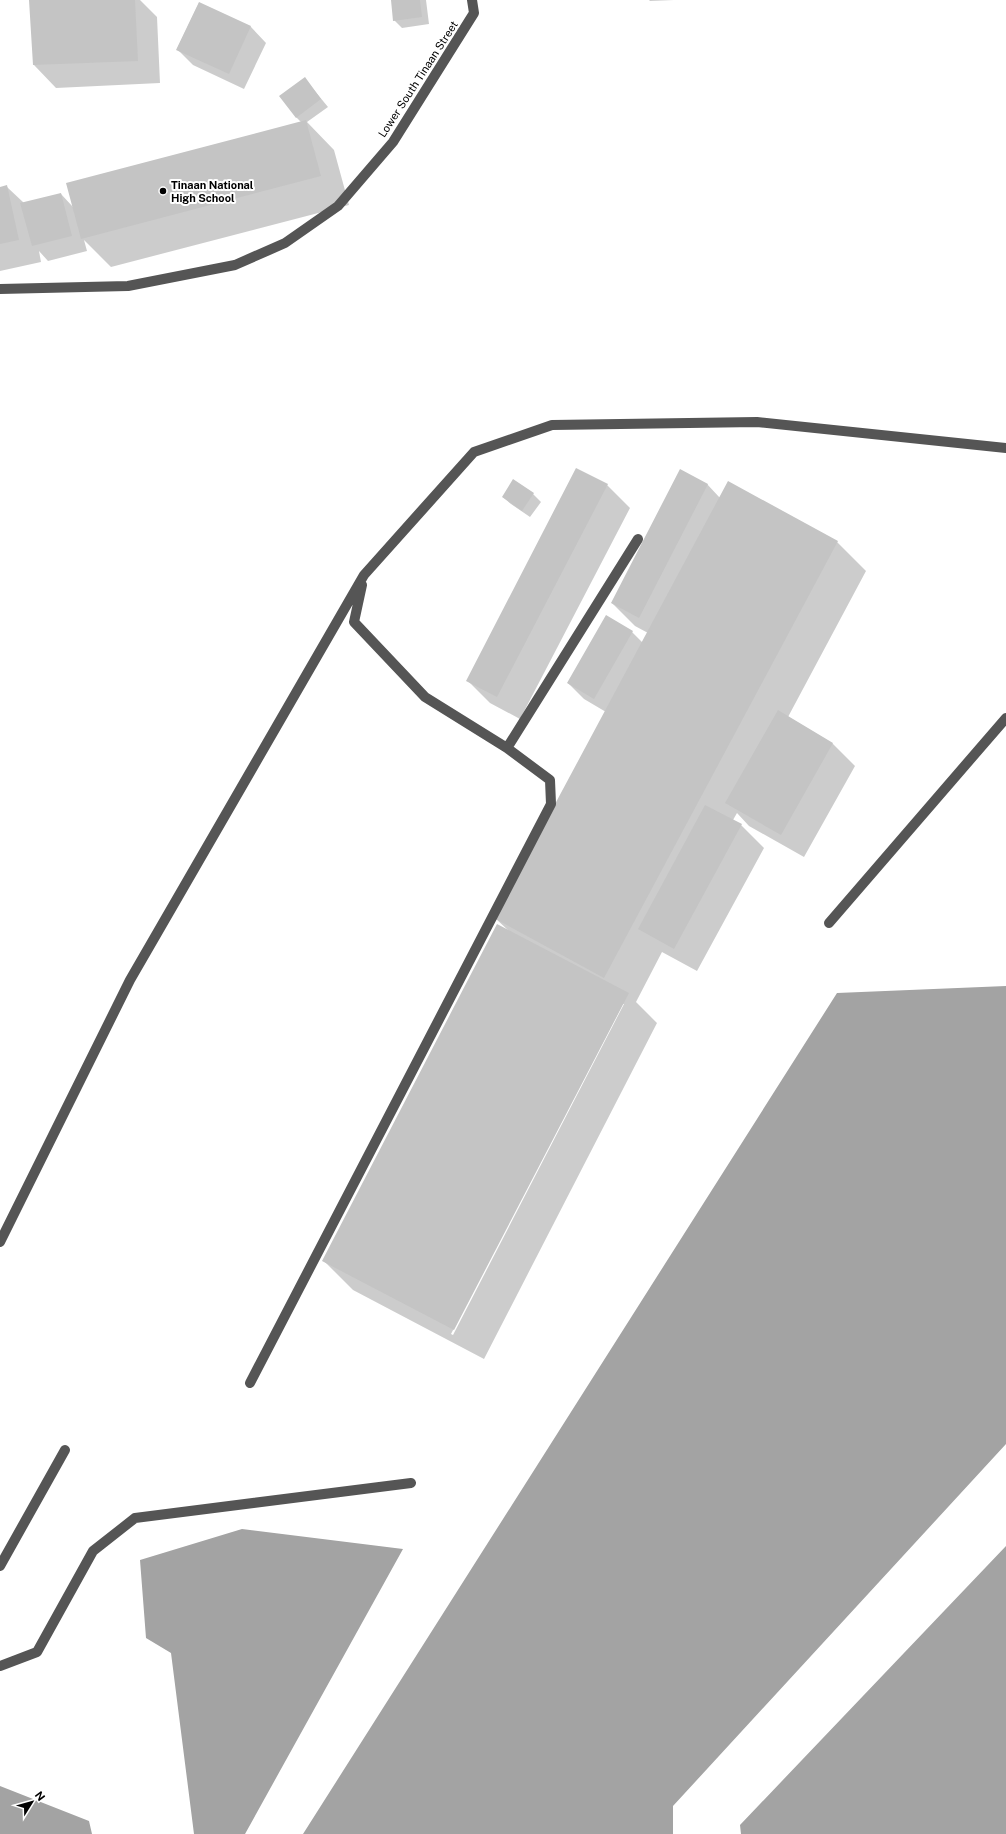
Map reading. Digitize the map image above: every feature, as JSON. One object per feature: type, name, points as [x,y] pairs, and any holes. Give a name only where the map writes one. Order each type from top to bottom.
[{"type":"street","name":"Lower South Tinaan Street","points":[[0,289],[128,286],[235,265],[285,243],[338,206],[393,142],[474,13],[472,0]]},
{"type":"street","points":[[0,1242],[130,980],[364,575],[474,452],[552,425],[757,422],[1006,448]]},
{"type":"street","points":[[507,748],[638,539]]},
{"type":"street","points":[[250,1383],[551,804],[550,780],[507,748],[425,697],[354,622],[364,575]]},
{"type":"street","points":[[829,923],[1006,718]]},
{"type":"street","points":[[0,1566],[65,1450]]},
{"type":"street","points":[[0,1666],[37,1652],[93,1551],[135,1518],[410,1483]]},
{"type":"shaded area","points":[[1006,986],[1006,1444],[673,1806],[673,1834],[303,1834],[837,993]]},
{"type":"shaded area","points":[[242,1529],[403,1549],[245,1834],[194,1834],[171,1653],[146,1638],[140,1560]]},
{"type":"shaded area","points":[[1006,1546],[1006,1834],[741,1834],[740,1825]]},
{"type":"shaded area","points":[[0,1786],[89,1821],[92,1834],[0,1834]]},
{"type":"building","points":[[29,0],[135,0],[138,61],[33,65]]},
{"type":"building","points":[[391,0],[420,0],[422,17],[393,21]]},
{"type":"building","points":[[199,2],[251,26],[229,74],[176,50]]},
{"type":"building","points":[[305,77],[321,99],[296,118],[279,96]]},
{"type":"building","points":[[306,120],[321,176],[81,239],[66,183]]},
{"type":"building","points":[[7,185],[19,240],[0,244],[0,187]]},
{"type":"building","points":[[61,193],[72,236],[32,246],[20,203]]},
{"type":"building","points":[[576,468],[608,484],[497,697],[466,681]]},
{"type":"building","points":[[680,469],[708,484],[639,618],[611,603]]},
{"type":"building","points":[[513,479],[534,493],[522,511],[502,497]]},
{"type":"building","points":[[728,481],[838,541],[604,978],[494,918]]},
{"type":"building","points":[[606,615],[633,631],[594,699],[567,683]]},
{"type":"building","points":[[778,710],[833,743],[781,835],[725,803]]},
{"type":"building","points":[[705,805],[742,824],[674,949],[638,929]]},
{"type":"building","points":[[497,924],[629,993],[454,1330],[322,1261]]},
{"type":"place","name":"Tinaan National High School","points":[[163,191]]}]
